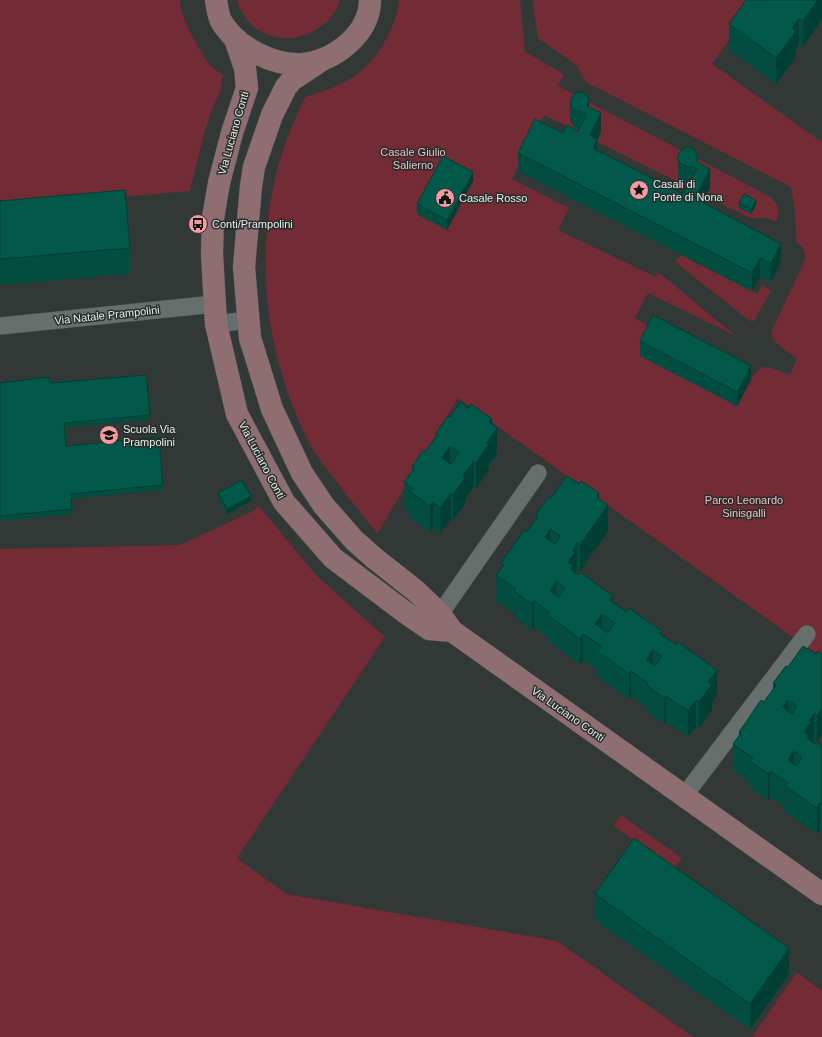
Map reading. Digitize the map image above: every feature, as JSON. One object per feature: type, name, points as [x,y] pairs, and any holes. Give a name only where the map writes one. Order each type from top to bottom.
[{"type":"street","points":[[216,0],[220,20],[235,39],[257,54],[280,62],[303,64],[325,58]]},
{"type":"street","name":"Via Luciano Conti","points":[[370,0],[370,7],[363,27],[352,41],[292,80],[286,87],[272,115],[256,161],[251,186],[244,268],[248,320],[250,338],[272,409],[302,473],[324,506],[347,532],[373,557],[416,591],[434,621]]},
{"type":"street","name":"Via Luciano Conti","points":[[235,39],[245,68],[247,88],[232,133],[213,218],[212,254],[216,314],[237,414],[284,502],[333,558],[406,614],[434,621],[452,632],[822,894]]},
{"type":"street","points":[[216,314],[248,320]]},
{"type":"street","name":"Via Natale Prampolini","points":[[0,326],[216,314]]},
{"type":"street","points":[[434,621],[538,473]]},
{"type":"street","points":[[684,796],[807,634]]},
{"type":"green space","points":[[0,0],[180,0],[183,16],[196,43],[210,65],[223,75],[220,91],[204,134],[190,191],[0,207]]},
{"type":"green space","points":[[237,0],[340,0],[338,7],[325,23],[313,31],[301,36],[287,38],[274,37],[262,32],[251,24],[243,14]]},
{"type":"green space","points":[[399,0],[520,0],[525,52],[564,74],[558,86],[765,194],[775,202],[778,209],[777,222],[767,218],[750,218],[544,115],[512,179],[569,208],[558,230],[656,277],[658,272],[736,336],[648,293],[635,318],[653,329],[737,406],[749,382],[758,371],[766,367],[790,375],[797,358],[778,344],[771,332],[805,260],[804,251],[796,241],[795,212],[791,187],[586,82],[576,65],[538,38],[533,5],[534,0],[758,0],[712,64],[822,142],[822,658],[458,398],[377,534],[317,455],[310,444],[294,410],[282,375],[273,339],[268,302],[266,264],[267,227],[273,189],[284,146],[305,97],[347,81],[370,62],[390,32]]},
{"type":"green space","points":[[681,255],[757,294],[762,285],[771,291],[754,321],[750,321],[675,262]]},
{"type":"green space","points":[[259,506],[316,575],[385,637],[237,858],[286,894],[557,941],[693,1037],[0,1037],[0,549],[180,545],[251,512]]},
{"type":"green space","points":[[621,815],[682,858],[674,869],[613,826]]},
{"type":"green space","points":[[797,972],[822,991],[822,1037],[752,1037]]},
{"type":"building","points":[[746,0],[818,0],[803,21],[799,18],[792,28],[796,31],[776,58],[729,24]]},
{"type":"building","points":[[582,92],[586,94],[589,99],[587,106],[601,113],[590,135],[597,140],[593,148],[683,194],[697,169],[680,163],[678,160],[678,155],[686,147],[693,148],[697,155],[697,162],[710,169],[695,198],[781,244],[771,263],[760,258],[752,273],[518,153],[535,119],[563,133],[567,125],[578,131],[587,114],[574,109],[570,101],[575,93]]},
{"type":"building","name":"Casale Rosso","points":[[443,156],[473,172],[447,220],[417,204]]},
{"type":"building","points":[[125,190],[130,248],[0,259],[0,201]]},
{"type":"building","points":[[744,194],[756,200],[751,209],[739,203]]},
{"type":"building","points":[[653,315],[751,366],[737,392],[640,341]]},
{"type":"building","points":[[146,375],[150,415],[64,423],[66,446],[159,437],[163,485],[71,494],[72,509],[0,516],[0,383],[49,377],[50,383]]},
{"type":"building","points":[[461,402],[468,408],[471,404],[492,419],[489,422],[497,428],[487,443],[489,444],[476,463],[474,461],[463,476],[465,478],[453,495],[451,493],[440,508],[433,502],[430,506],[409,491],[412,488],[404,482],[414,468],[412,467],[423,450],[425,452],[438,434],[436,433],[448,416],[450,417]],"holes":[[[450,446],[459,453],[451,464],[442,458]]]},
{"type":"building","points":[[567,476],[579,484],[581,481],[599,493],[597,497],[608,505],[580,545],[577,543],[573,551],[575,552],[568,562],[573,566],[571,569],[578,575],[580,572],[613,596],[610,600],[626,612],[629,608],[662,631],[660,634],[676,645],[678,642],[717,670],[708,682],[712,684],[699,702],[696,700],[688,711],[666,696],[664,698],[646,685],[648,683],[631,671],[629,674],[597,651],[601,646],[583,634],[580,639],[548,615],[550,613],[534,601],[532,604],[514,591],[516,589],[496,575],[504,565],[501,563],[524,530],[527,532],[538,516],[536,514],[549,496],[551,498]],"holes":[[[550,529],[560,536],[555,544],[545,537]],[[556,581],[565,588],[559,597],[550,591]],[[602,614],[615,623],[608,633],[595,624]],[[653,650],[662,657],[655,666],[646,660]]]},
{"type":"building","points":[[242,480],[251,496],[227,509],[218,493]]},
{"type":"building","points":[[803,646],[816,654],[818,651],[822,654],[822,709],[817,716],[814,714],[809,721],[811,722],[804,732],[809,735],[807,738],[815,744],[817,742],[822,746],[822,805],[820,803],[817,808],[785,786],[788,783],[770,771],[768,774],[750,761],[753,758],[733,744],[741,733],[739,732],[761,700],[764,702],[776,685],[773,683],[786,666],[788,667]],"holes":[[[788,700],[797,706],[792,714],[783,707]],[[794,751],[802,757],[796,766],[788,760]]]},
{"type":"building","points":[[634,838],[789,948],[750,1004],[595,894]]},
{"type":"place","name":"Casali di Ponte di Nona","points":[[639,190]]},
{"type":"place","name":"Casale Rosso","points":[[445,198]]},
{"type":"place","name":"Conti/Prampolini","points":[[198,224]]},
{"type":"place","name":"Scuola Via Prampolini","points":[[109,435]]},
{"type":"park label","name":"Casale Giulio Salierno","points":[[413,158]]},
{"type":"park label","name":"Parco Leonardo Sinisgalli","points":[[744,506]]}]
